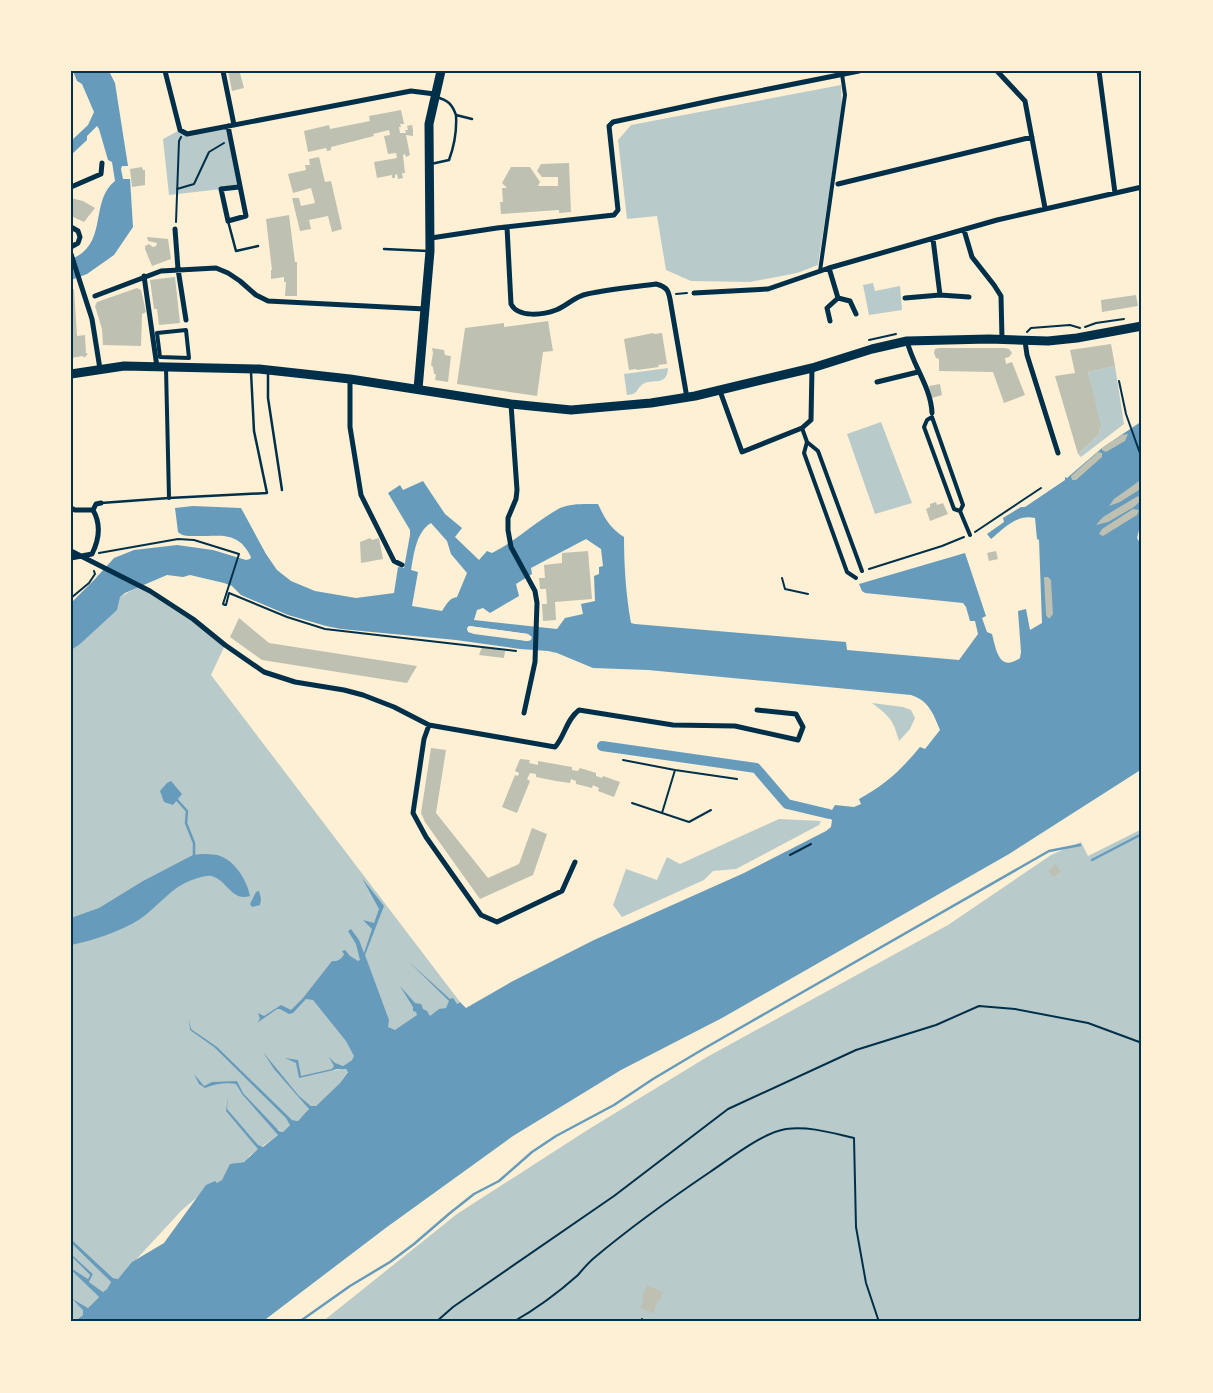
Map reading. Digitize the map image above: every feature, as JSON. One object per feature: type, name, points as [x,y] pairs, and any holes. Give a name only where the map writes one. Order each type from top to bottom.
[{"type":"main road","points":[[418,389],[431,238],[429,124],[441,71]]},
{"type":"main road","points":[[71,374],[120,367],[268,369],[350,379],[512,404],[572,410],[687,398],[812,368],[872,349],[907,341],[1025,337],[1048,341],[1077,338],[1142,326]]},
{"type":"street","points":[[165,71],[180,130],[187,134],[411,91],[435,96]]},
{"type":"street","points":[[223,71],[231,126],[231,140],[246,216],[228,221],[221,189],[239,186]]},
{"type":"street","points":[[431,238],[614,215],[618,210],[609,126],[613,122],[859,71]]},
{"type":"street","points":[[997,71],[1025,101],[1045,208]]},
{"type":"street","points":[[1100,71],[1115,193]]},
{"type":"street","points":[[820,272],[846,95],[842,74]]},
{"type":"street","points":[[838,184],[1032,137]]},
{"type":"street","points":[[71,187],[100,174],[102,163]]},
{"type":"street","points":[[694,292],[768,289],[829,268],[997,220],[1142,187]]},
{"type":"street","points":[[71,227],[78,231],[80,237],[78,243],[71,247]]},
{"type":"street","points":[[507,227],[511,304],[517,312],[524,314],[552,311],[585,294],[656,284],[665,287],[671,295],[687,398]]},
{"type":"street","points":[[175,229],[178,269],[186,320]]},
{"type":"street","points":[[964,230],[972,258],[994,284],[1001,296],[1002,339]]},
{"type":"street","points":[[932,239],[940,295]]},
{"type":"street","points":[[71,254],[92,318],[100,369]]},
{"type":"street","points":[[95,296],[161,271],[216,268],[240,281],[256,296],[268,301],[425,309]]},
{"type":"street","points":[[829,268],[838,298]]},
{"type":"street","points":[[144,276],[162,367],[169,498]]},
{"type":"street","points":[[905,298],[940,295],[969,297]]},
{"type":"street","points":[[838,298],[850,301],[856,314]]},
{"type":"street","points":[[830,321],[827,308],[838,298]]},
{"type":"street","points":[[186,330],[189,358],[160,357],[157,333],[186,330]]},
{"type":"street","points":[[1025,337],[1027,355],[1058,453]]},
{"type":"street","points":[[907,341],[918,372],[924,379],[932,415],[963,505],[960,511]]},
{"type":"street","points":[[720,391],[742,452],[802,428],[811,420],[812,368]]},
{"type":"street","points":[[877,382],[918,372]]},
{"type":"street","points":[[350,379],[350,427],[361,495],[394,561],[402,565]]},
{"type":"street","points":[[512,404],[517,490],[508,518],[508,530],[511,547],[535,591],[537,603],[535,662],[524,713]]},
{"type":"street","points":[[932,415],[924,427],[954,509],[960,511],[970,535]]},
{"type":"street","points":[[802,428],[807,442],[818,451],[862,571]]},
{"type":"street","points":[[807,442],[804,454],[847,572],[856,578]]},
{"type":"street","points":[[93,510],[96,504],[101,503]]},
{"type":"street","points":[[71,508],[75,510],[93,510]]},
{"type":"street","points":[[72,558],[92,554],[98,541],[97,517],[93,510]]},
{"type":"street","points":[[71,551],[150,591],[193,619],[229,648],[264,672],[296,682],[363,695],[394,707],[429,725],[555,748],[561,741],[572,716],[579,710],[674,725],[735,726],[798,740],[803,728],[796,714],[757,710]]},
{"type":"street","points":[[429,725],[424,739],[413,813],[426,836],[481,915],[497,922],[562,891],[575,862]]},
{"type":"lane","points":[[429,161],[449,160],[455,146],[457,130],[454,108],[448,100],[435,96]]},
{"type":"lane","points":[[456,115],[472,119]]},
{"type":"lane","points":[[228,221],[236,251],[258,246]]},
{"type":"lane","points":[[384,249],[430,251]]},
{"type":"lane","points":[[101,503],[267,493],[254,431],[251,368]]},
{"type":"lane","points":[[268,369],[268,398],[282,490]]},
{"type":"path","points":[[175,229],[179,141],[182,132]]},
{"type":"path","points":[[177,189],[194,184],[209,152],[231,140]]},
{"type":"path","points":[[671,295],[694,292]]},
{"type":"path","points":[[1025,337],[1031,328],[1070,325],[1082,328],[1096,323],[1132,318]]},
{"type":"path","points":[[1119,382],[1126,414],[1142,459]]},
{"type":"path","points":[[862,571],[942,546],[970,535],[1041,488]]},
{"type":"path","points":[[108,551],[178,539],[194,540],[238,554],[223,604],[226,605],[229,593],[287,618],[325,629],[516,651]]},
{"type":"path","points":[[71,598],[89,583],[95,572]]},
{"type":"path","points":[[782,578],[785,589],[808,594]]},
{"type":"path","points":[[623,760],[737,779]]},
{"type":"path","points":[[662,813],[675,770]]},
{"type":"path","points":[[632,804],[689,822],[710,810]]},
{"type":"path","points":[[790,855],[811,844]]},
{"type":"path","points":[[436,1322],[453,1307],[614,1196],[728,1109],[856,1050],[936,1025],[980,1006],[1022,1010],[1088,1023],[1142,1043]]},
{"type":"path","points":[[513,1322],[526,1315],[577,1276],[593,1259],[655,1209],[746,1146],[785,1129],[822,1130],[854,1138],[856,1227],[866,1283],[879,1322]]},
{"type":"path","points":[[1138,1322],[1142,1313]]},
{"type":"shaded area","points":[[841,85],[842,109],[818,265],[797,273],[750,282],[691,281],[666,270],[657,216],[627,219],[618,140],[631,125]]},
{"type":"shaded area","points":[[228,126],[239,187],[169,195],[163,139],[180,130],[183,132]]},
{"type":"shaded area","points":[[873,283],[875,291],[900,286],[902,310],[869,315],[863,285]]},
{"type":"shaded area","points":[[1115,366],[1124,424],[1081,457],[1078,454],[1100,433],[1088,372]]},
{"type":"shaded area","points":[[668,368],[665,378],[662,380],[647,382],[635,393],[627,395],[624,374]]},
{"type":"shaded area","points":[[881,422],[912,503],[875,514],[847,434]]},
{"type":"shaded area","points":[[138,587],[170,604],[225,645],[211,675],[460,1002],[354,1057],[343,1066],[338,1065],[333,1071],[344,1068],[348,1071],[340,1083],[316,1106],[311,1106],[305,1101],[309,1110],[298,1121],[292,1120],[283,1132],[277,1129],[278,1135],[249,1156],[246,1161],[237,1163],[220,1182],[215,1182],[182,1210],[118,1279],[113,1278],[71,1239],[71,649],[120,597]]},
{"type":"shaded area","points":[[872,703],[903,707],[911,710],[915,718],[910,729],[899,741],[890,719]]},
{"type":"shaded area","points":[[779,819],[821,821],[819,825],[736,869],[713,871],[704,880],[622,917],[613,905],[626,869],[657,880],[667,857],[680,864]]},
{"type":"shaded area","points":[[1142,829],[1142,1322],[322,1322],[457,1214],[589,1129],[707,1057],[948,925],[1051,855],[1081,842],[1088,856]]},
{"type":"shaded area","points":[[71,1243],[111,1282],[103,1292],[89,1282],[93,1274],[71,1254]]},
{"type":"shaded area","points":[[71,1256],[90,1275],[88,1279],[71,1268]]},
{"type":"shaded area","points":[[71,1270],[99,1297],[88,1308],[71,1298]]},
{"type":"shaded area","points":[[71,1299],[83,1309],[83,1315],[74,1322],[71,1322]]},
{"type":"water","points":[[73,71],[109,71],[115,83],[128,166],[122,166],[121,169],[123,179],[130,179],[133,227],[114,255],[87,274],[71,280],[71,259],[83,252],[90,244],[95,233],[102,200],[107,190],[115,181],[112,162],[108,160],[97,126],[87,136],[87,140],[71,155],[71,141],[88,125],[94,112],[82,84],[77,81]]},
{"type":"water","points":[[1142,421],[1142,519],[1137,538],[1140,543],[1142,561],[1142,769],[1009,854],[722,1018],[621,1070],[513,1136],[387,1227],[262,1322],[74,1322],[83,1315],[83,1310],[71,1298],[88,1308],[99,1297],[71,1270],[71,1268],[88,1279],[90,1275],[71,1254],[93,1274],[89,1282],[103,1292],[111,1282],[71,1243],[71,1239],[113,1278],[118,1279],[132,1262],[164,1243],[206,1185],[222,1180],[230,1164],[244,1162],[258,1149],[226,1111],[228,1097],[227,1109],[258,1145],[263,1147],[278,1135],[242,1094],[236,1084],[212,1085],[205,1088],[199,1084],[194,1074],[204,1086],[212,1082],[237,1081],[243,1093],[279,1131],[283,1132],[290,1125],[286,1118],[214,1047],[190,1030],[189,1019],[191,1029],[217,1047],[292,1120],[298,1121],[309,1109],[274,1069],[263,1052],[299,1096],[311,1106],[316,1106],[340,1083],[348,1072],[346,1069],[338,1069],[299,1078],[296,1063],[285,1058],[298,1060],[301,1076],[332,1069],[334,1066],[329,1057],[335,1063],[343,1066],[352,1060],[354,1056],[346,1041],[313,1000],[306,999],[293,1013],[289,1014],[277,1009],[257,1023],[260,1019],[258,1013],[264,1016],[281,1005],[291,1010],[303,998],[332,961],[337,961],[342,957],[344,954],[342,951],[345,950],[350,956],[358,961],[360,960],[356,944],[348,931],[351,929],[359,940],[364,953],[372,929],[363,920],[374,923],[379,909],[362,878],[384,906],[365,955],[389,1020],[388,1027],[395,1030],[417,1015],[400,986],[415,1003],[421,1004],[430,1016],[439,1009],[446,1008],[449,1001],[408,961],[450,999],[453,998],[457,1004],[460,1002],[466,1008],[513,981],[594,940],[744,873],[826,831],[831,827],[832,820],[828,817],[830,810],[835,805],[854,807],[861,804],[859,799],[892,776],[920,747],[925,749],[940,730],[926,704],[911,695],[648,670],[593,668],[548,651],[341,629],[288,615],[241,595],[232,586],[190,575],[183,577],[167,575],[125,593],[120,597],[117,610],[71,650],[71,603],[114,558],[134,550],[177,545],[213,550],[246,560],[250,559],[251,557],[246,548],[234,538],[227,536],[187,536],[178,532],[175,508],[193,506],[241,508],[266,554],[277,570],[291,581],[315,591],[356,598],[394,593],[398,567],[404,568],[410,530],[388,493],[400,485],[403,490],[423,481],[445,514],[462,528],[455,537],[479,560],[487,551],[492,553],[501,548],[564,506],[598,504],[608,523],[624,537],[628,602],[631,623],[635,624],[846,642],[847,650],[959,660],[978,634],[975,621],[970,621],[963,603],[865,593],[859,584],[965,553],[986,616],[982,618],[987,632],[992,634],[997,652],[1003,661],[1007,663],[1020,658],[1018,611],[1026,609],[1030,630],[1042,623],[1039,540],[1037,539],[1035,518],[1028,517],[1016,520],[991,539],[987,534],[1004,522],[1003,518],[1021,507],[1025,507],[1065,480],[1065,477],[1067,478],[1102,448]],"holes":[[[431,523],[447,541],[451,554],[467,573],[457,597],[450,600],[442,611],[412,606],[418,572],[411,570],[415,550],[422,532]],[[586,539],[601,549],[603,566],[599,567],[599,574],[594,576],[595,601],[581,604],[583,614],[565,618],[557,629],[474,620],[477,610],[483,608],[490,613],[519,596],[516,584],[532,574],[531,568]],[[469,626],[528,634],[531,640],[527,641],[467,630]]]},
{"type":"water","points":[[171,781],[182,794],[173,805],[164,802],[160,791]]},
{"type":"water","points":[[193,855],[217,855],[229,861],[243,877],[250,896],[238,896],[216,878],[202,877],[178,887],[147,914],[132,924],[107,935],[71,945],[71,918],[99,908],[143,881]]},
{"type":"water","points":[[259,891],[260,905],[252,907],[250,904],[256,892]]},
{"type":"pier","points":[[469,626],[528,634],[532,637],[531,640],[527,641],[474,634],[468,632],[467,628]],"holes":[[[469,629],[527,636],[529,638]]]},
{"type":"building","points":[[228,71],[240,73],[244,88],[232,91]]},
{"type":"building","points":[[401,110],[404,124],[400,124],[400,133],[406,133],[405,130],[408,130],[407,126],[412,125],[413,130],[413,136],[406,135],[410,155],[406,157],[405,154],[403,155],[405,173],[402,173],[403,178],[398,179],[397,174],[395,178],[392,178],[392,175],[377,178],[374,162],[397,158],[396,153],[388,154],[384,136],[390,135],[389,130],[373,134],[374,136],[331,147],[331,150],[327,151],[326,148],[308,152],[304,131],[329,125],[330,129],[370,121],[369,116]]},
{"type":"building","points":[[319,157],[325,182],[331,181],[342,229],[332,232],[328,216],[309,220],[311,229],[300,231],[292,198],[299,198],[301,206],[315,203],[311,188],[293,193],[288,174],[306,170],[305,165],[310,165],[309,159]]},
{"type":"building","points":[[569,163],[571,212],[559,213],[559,210],[501,214],[500,202],[503,202],[502,188],[507,188],[502,183],[511,167],[530,167],[540,182],[538,186],[558,186],[558,177],[542,177],[537,171],[541,164]]},
{"type":"building","points":[[142,167],[145,170],[145,185],[132,187],[130,169]]},
{"type":"building","points":[[71,198],[83,201],[95,208],[84,222],[71,216]]},
{"type":"building","points":[[289,215],[295,262],[297,262],[297,296],[285,296],[286,282],[284,282],[284,277],[271,279],[272,270],[266,219]]},
{"type":"building","points":[[147,237],[168,239],[171,259],[152,266],[145,246],[149,244],[153,247],[157,243],[148,241]]},
{"type":"building","points":[[175,277],[180,323],[159,325],[157,309],[154,309],[150,280]]},
{"type":"building","points":[[137,288],[141,290],[146,312],[142,314],[141,346],[103,345],[102,329],[95,306],[97,302]]},
{"type":"building","points":[[71,289],[74,289],[77,336],[85,335],[86,353],[88,354],[84,358],[83,356],[71,358]]},
{"type":"building","points":[[1136,295],[1138,306],[1102,312],[1101,300]]},
{"type":"building","points":[[548,321],[553,351],[543,352],[537,396],[457,384],[465,328],[504,323],[504,327]]},
{"type":"building","points":[[662,333],[667,364],[658,365],[659,367],[629,370],[624,339]]},
{"type":"building","points":[[1111,344],[1115,366],[1088,372],[1101,427],[1099,428],[1100,433],[1078,454],[1055,376],[1075,373],[1070,350]]},
{"type":"building","points":[[432,348],[444,350],[445,355],[451,356],[448,382],[435,380],[436,374],[434,374],[431,365]]},
{"type":"building","points":[[935,349],[1009,349],[1012,353],[1009,357],[1005,358],[1006,364],[1012,362],[1025,395],[1004,403],[993,372],[939,371],[939,359],[936,358],[934,353]]},
{"type":"building","points":[[940,384],[942,395],[932,398],[929,386]]},
{"type":"building","points":[[1128,434],[1125,441],[1106,452],[1102,450],[1102,448],[1122,435]]},
{"type":"building","points":[[1098,452],[1102,453],[1102,457],[1076,480],[1072,480],[1071,476]]},
{"type":"building","points":[[1142,479],[1142,488],[1120,502],[1109,506],[1114,499]]},
{"type":"building","points":[[1138,496],[1141,500],[1134,507],[1108,522],[1096,525],[1103,517]]},
{"type":"building","points":[[936,502],[937,505],[943,503],[948,514],[930,521],[926,509],[930,507],[930,504]]},
{"type":"building","points":[[1133,509],[1139,510],[1137,515],[1103,536],[1099,534],[1102,529]]},
{"type":"building","points":[[370,538],[372,540],[379,538],[383,559],[361,563],[360,542]]},
{"type":"building","points":[[588,551],[592,599],[555,602],[556,620],[543,621],[542,604],[547,604],[546,589],[540,589],[539,578],[545,578],[544,565],[562,563],[562,553]]},
{"type":"building","points":[[996,551],[998,559],[989,561],[987,553]]},
{"type":"building","points":[[1044,577],[1048,577],[1051,580],[1053,614],[1050,618],[1046,615]]},
{"type":"building","points":[[239,618],[269,643],[417,666],[407,683],[262,660],[230,637]]},
{"type":"building","points":[[482,647],[505,651],[504,658],[479,655]]},
{"type":"building","points":[[431,748],[446,750],[436,813],[488,878],[519,864],[532,828],[547,834],[533,875],[480,899],[425,822],[421,813]]},
{"type":"building","points":[[520,759],[530,760],[529,763],[538,765],[538,761],[572,767],[572,770],[578,771],[580,768],[596,773],[596,776],[602,778],[603,776],[620,782],[614,797],[598,791],[599,788],[593,785],[592,788],[576,784],[576,781],[571,779],[570,783],[556,781],[536,777],[536,774],[530,773],[527,779],[530,781],[517,813],[502,807],[515,775],[518,776],[519,773],[515,771]]},
{"type":"building","points":[[1055,864],[1061,871],[1054,877],[1048,871]]},
{"type":"building","points":[[647,1285],[663,1292],[659,1301],[657,1300],[654,1313],[640,1308]]},
{"type":"waterway","points":[[602,746],[756,768],[787,804],[829,814]]},
{"type":"waterway","points":[[177,800],[187,811],[186,823],[194,843],[194,857]]},
{"type":"waterway","points":[[1092,860],[1142,834]]},
{"type":"waterway","points":[[299,1322],[350,1286],[390,1262],[474,1194],[499,1181],[532,1152],[556,1136],[614,1105],[705,1048],[1049,851],[1080,845]]}]
